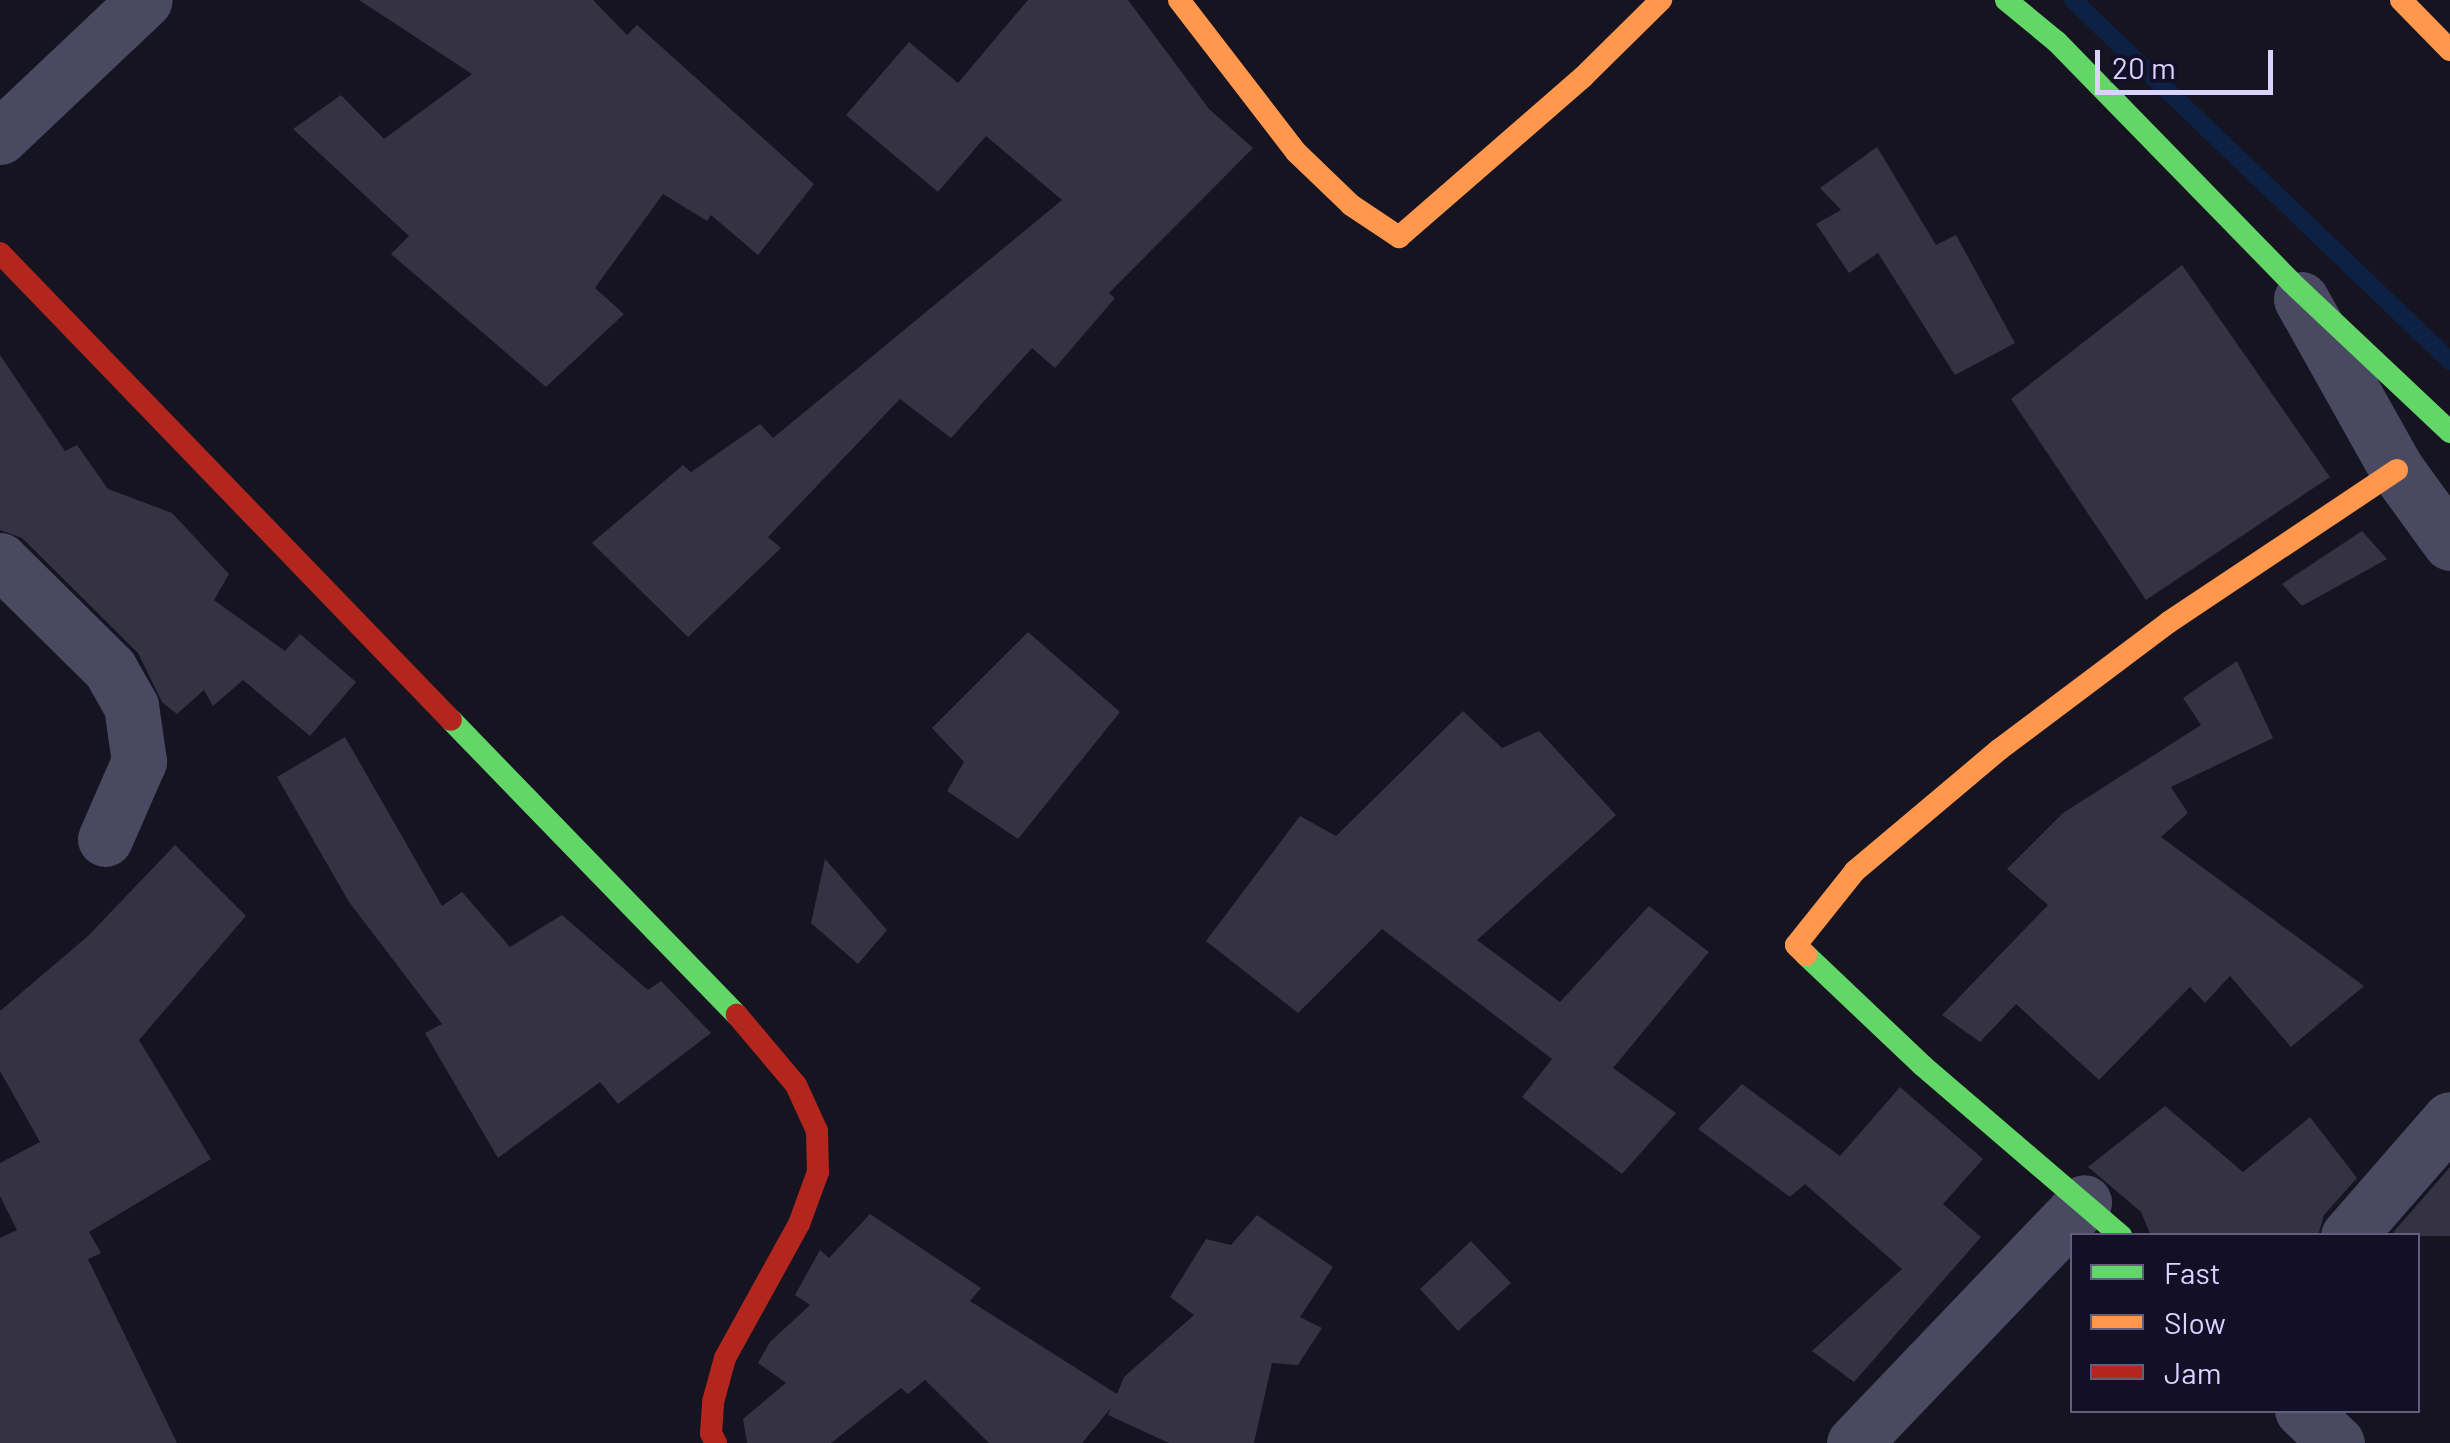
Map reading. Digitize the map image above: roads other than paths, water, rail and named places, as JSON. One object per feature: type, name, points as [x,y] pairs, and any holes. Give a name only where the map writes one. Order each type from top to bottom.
[{"type":"main road","points":[[1179,0],[1296,152],[1351,205],[1399,237],[1583,78],[1661,0]]},
{"type":"main road","points":[[2006,0],[2057,42],[2291,282],[2450,432]]},
{"type":"main road","points":[[2401,0],[2450,50]]},
{"type":"main road","points":[[0,253],[735,1014],[796,1085],[817,1131],[818,1172],[799,1224],[725,1358],[713,1402],[711,1433],[716,1443]]},
{"type":"main road","points":[[2102,1218],[1922,1066],[1796,945],[1855,871],[2000,749],[2170,622],[2396,470]]},
{"type":"street","points":[[0,137],[144,0]]},
{"type":"street","points":[[2291,282],[2396,470],[2450,543]]},
{"type":"street","points":[[0,560],[110,669],[131,706],[138,761],[105,839]]},
{"type":"street","points":[[2351,1233],[2450,1119]]},
{"type":"street","points":[[1854,1443],[2070,1247]]},
{"type":"street","points":[[2305,1413],[2336,1443]]},
{"type":"waterway","points":[[2073,0],[2450,361]]}]
